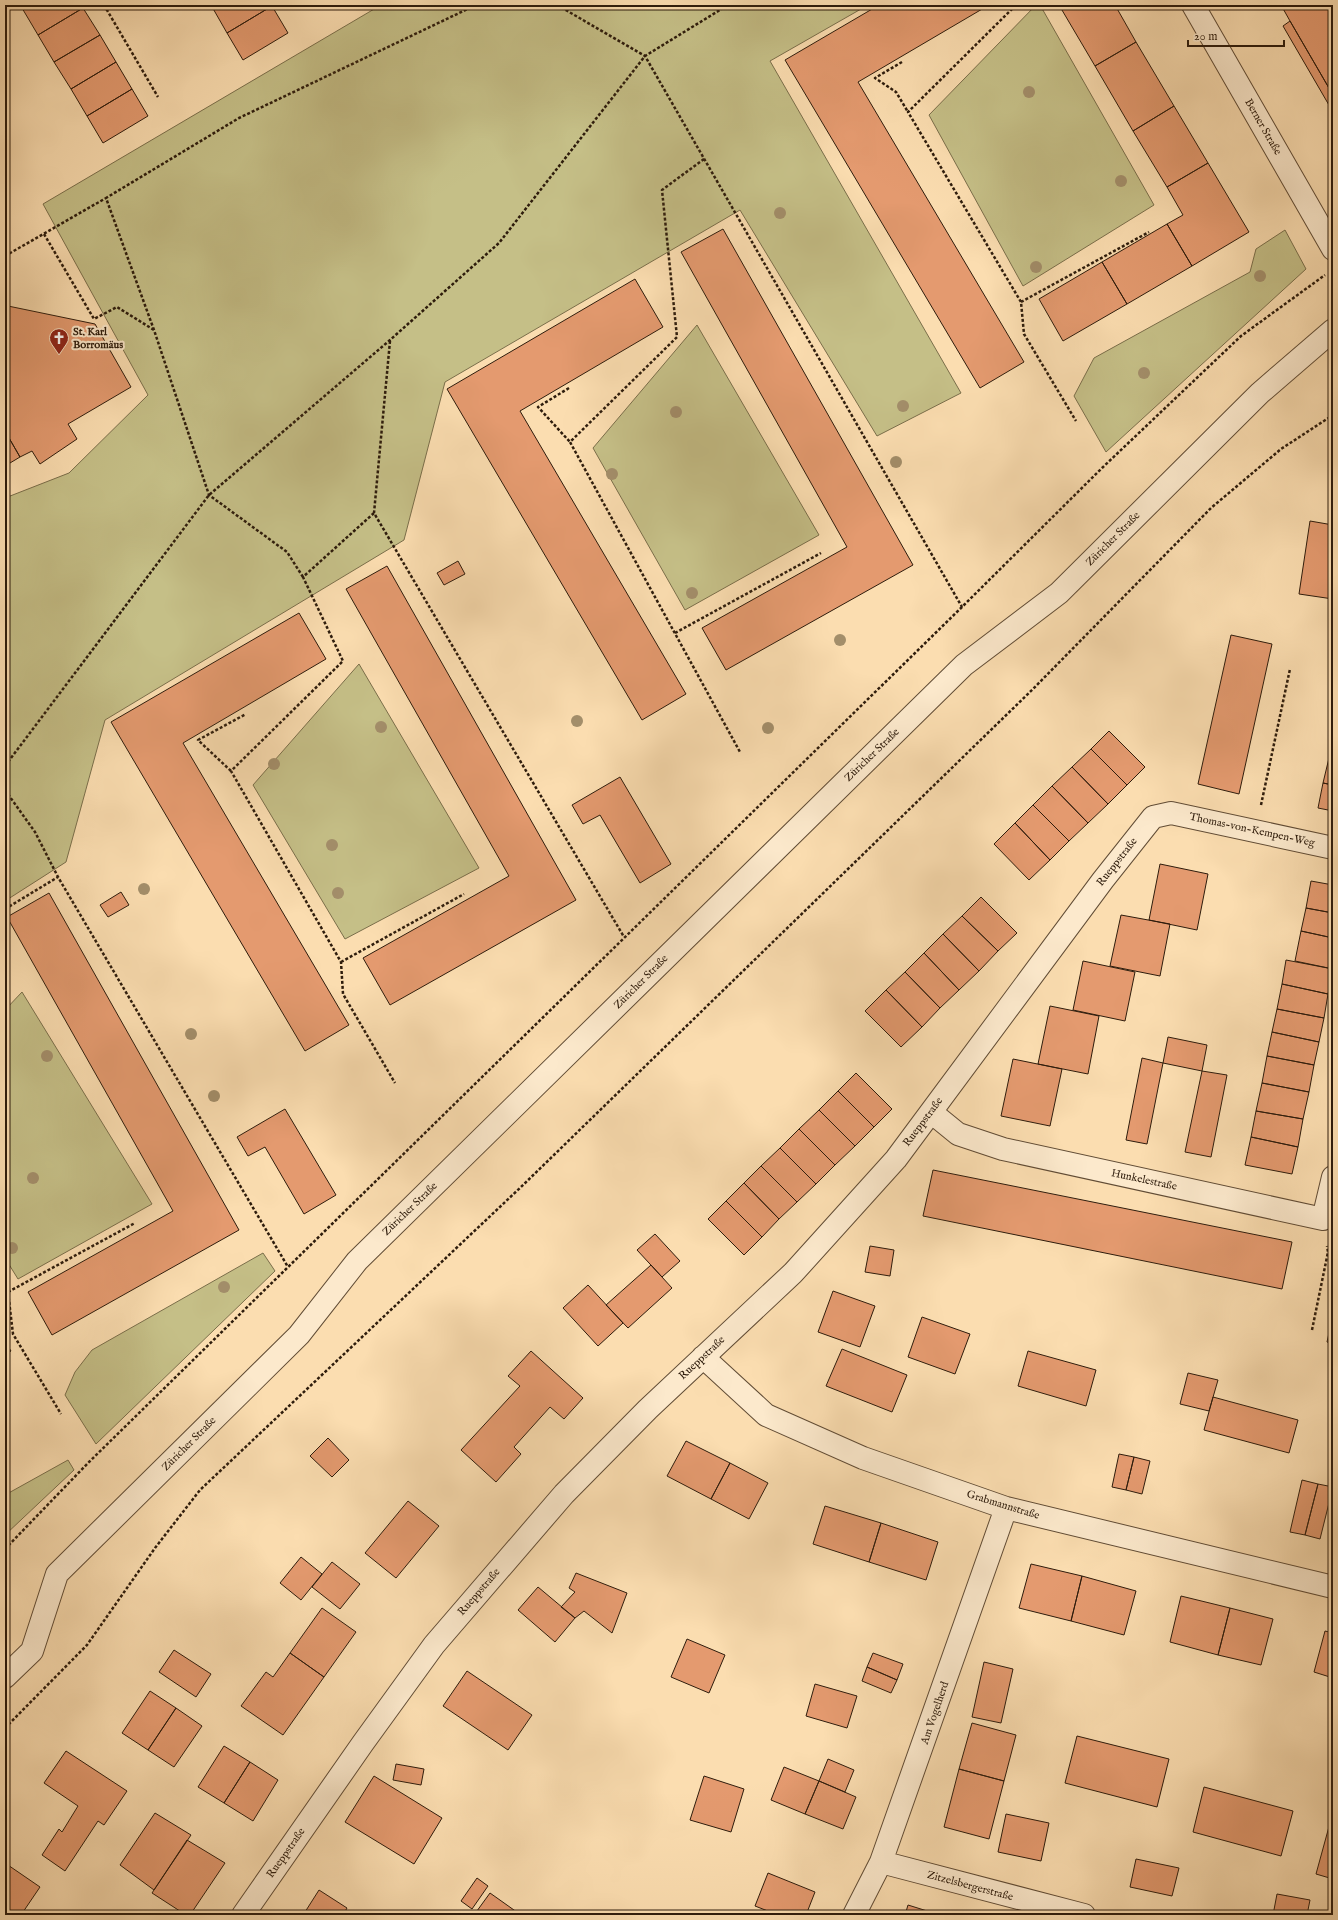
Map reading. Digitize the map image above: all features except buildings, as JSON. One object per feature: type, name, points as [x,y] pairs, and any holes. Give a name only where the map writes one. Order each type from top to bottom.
[{"type":"street","name":"Berner Straße","points":[[1193,5],[1333,249]]},
{"type":"street","name":"Züricher Straße","points":[[5,1677],[32,1651],[57,1574],[299,1335],[357,1261],[964,665],[1059,593],[1260,393],[1333,330]]},
{"type":"street","name":"Thomas-von-Kempen-Weg","points":[[1171,813],[1333,848]]},
{"type":"street","name":"Rueppstraße","points":[[243,1915],[358,1750],[434,1645],[564,1494],[648,1409],[793,1273],[896,1159],[1103,880],[1153,817],[1171,813]]},
{"type":"street","name":"Hunkelestraße","points":[[931,1112],[958,1134],[1003,1149],[1323,1219]]},
{"type":"street","points":[[1323,1219],[1333,1177]]},
{"type":"street","name":"Grabmannstraße","points":[[703,1357],[766,1415],[863,1458],[1006,1508],[1333,1587]]},
{"type":"street","name":"Am Vogelherd","points":[[854,1915],[881,1862],[1006,1508]]},
{"type":"street","name":"Zitzelsbergerstraße","points":[[881,1862],[1084,1915]]},
{"type":"path","points":[[104,5],[158,97]]},
{"type":"path","points":[[5,256],[240,118],[476,5]]},
{"type":"path","points":[[557,5],[645,56],[962,607]]},
{"type":"path","points":[[5,766],[209,495],[390,340],[499,243],[645,56],[728,5]]},
{"type":"path","points":[[908,112],[1016,5]]},
{"type":"path","points":[[902,62],[875,78],[896,92],[1021,302],[1024,334],[1076,421]]},
{"type":"path","points":[[570,442],[677,337],[662,190],[704,159]]},
{"type":"path","points":[[106,198],[154,330],[209,495],[287,552],[303,577],[343,661],[231,771]]},
{"type":"path","points":[[1021,302],[1149,232]]},
{"type":"path","points":[[44,234],[94,319],[117,307],[154,330]]},
{"type":"path","points":[[5,1550],[89,1462],[1102,468],[1241,336],[1327,273]]},
{"type":"path","points":[[390,340],[374,513],[624,937]]},
{"type":"path","points":[[570,388],[538,407],[570,442],[740,752]]},
{"type":"path","points":[[5,1728],[87,1645],[155,1548],[200,1490],[520,1187],[1028,695],[1211,508],[1281,449],[1333,415]]},
{"type":"path","points":[[303,577],[374,513]]},
{"type":"path","points":[[675,633],[821,553]]},
{"type":"path","points":[[1256,831],[1290,669]]},
{"type":"path","points":[[246,714],[198,740],[231,771],[341,962],[343,994],[395,1083]]},
{"type":"path","points":[[5,790],[35,832],[58,877],[288,1267]]},
{"type":"path","points":[[5,909],[58,877]]},
{"type":"path","points":[[341,962],[464,894]]},
{"type":"path","points":[[1312,1330],[1328,1252],[1323,1219]]},
{"type":"path","points":[[8,1292],[135,1223]]},
{"type":"path","points":[[5,1288],[8,1292],[13,1334],[61,1414]]},
{"type":"shaded area","points":[[381,5],[868,5],[770,61],[961,393],[877,436],[740,210],[445,382],[404,540],[105,720],[66,862],[5,901],[5,498],[69,473],[148,395],[43,204]]},
{"type":"shaded area","points":[[1036,5],[1040,5],[1154,205],[1023,286],[929,115]]},
{"type":"shaded area","points":[[1285,230],[1306,269],[1106,452],[1074,396],[1094,358],[1250,272],[1256,249]]},
{"type":"shaded area","points":[[697,325],[819,535],[685,610],[593,448]]},
{"type":"shaded area","points":[[359,664],[479,868],[345,939],[253,785]]},
{"type":"shaded area","points":[[22,992],[152,1204],[18,1279],[5,1258],[5,1010]]},
{"type":"shaded area","points":[[263,1253],[275,1271],[96,1444],[65,1395],[75,1372],[92,1350]]},
{"type":"shaded area","points":[[68,1460],[74,1470],[5,1535],[5,1495]]},
{"type":"place","name":"St. Karl Borromäus","points":[[59,355]]}]
